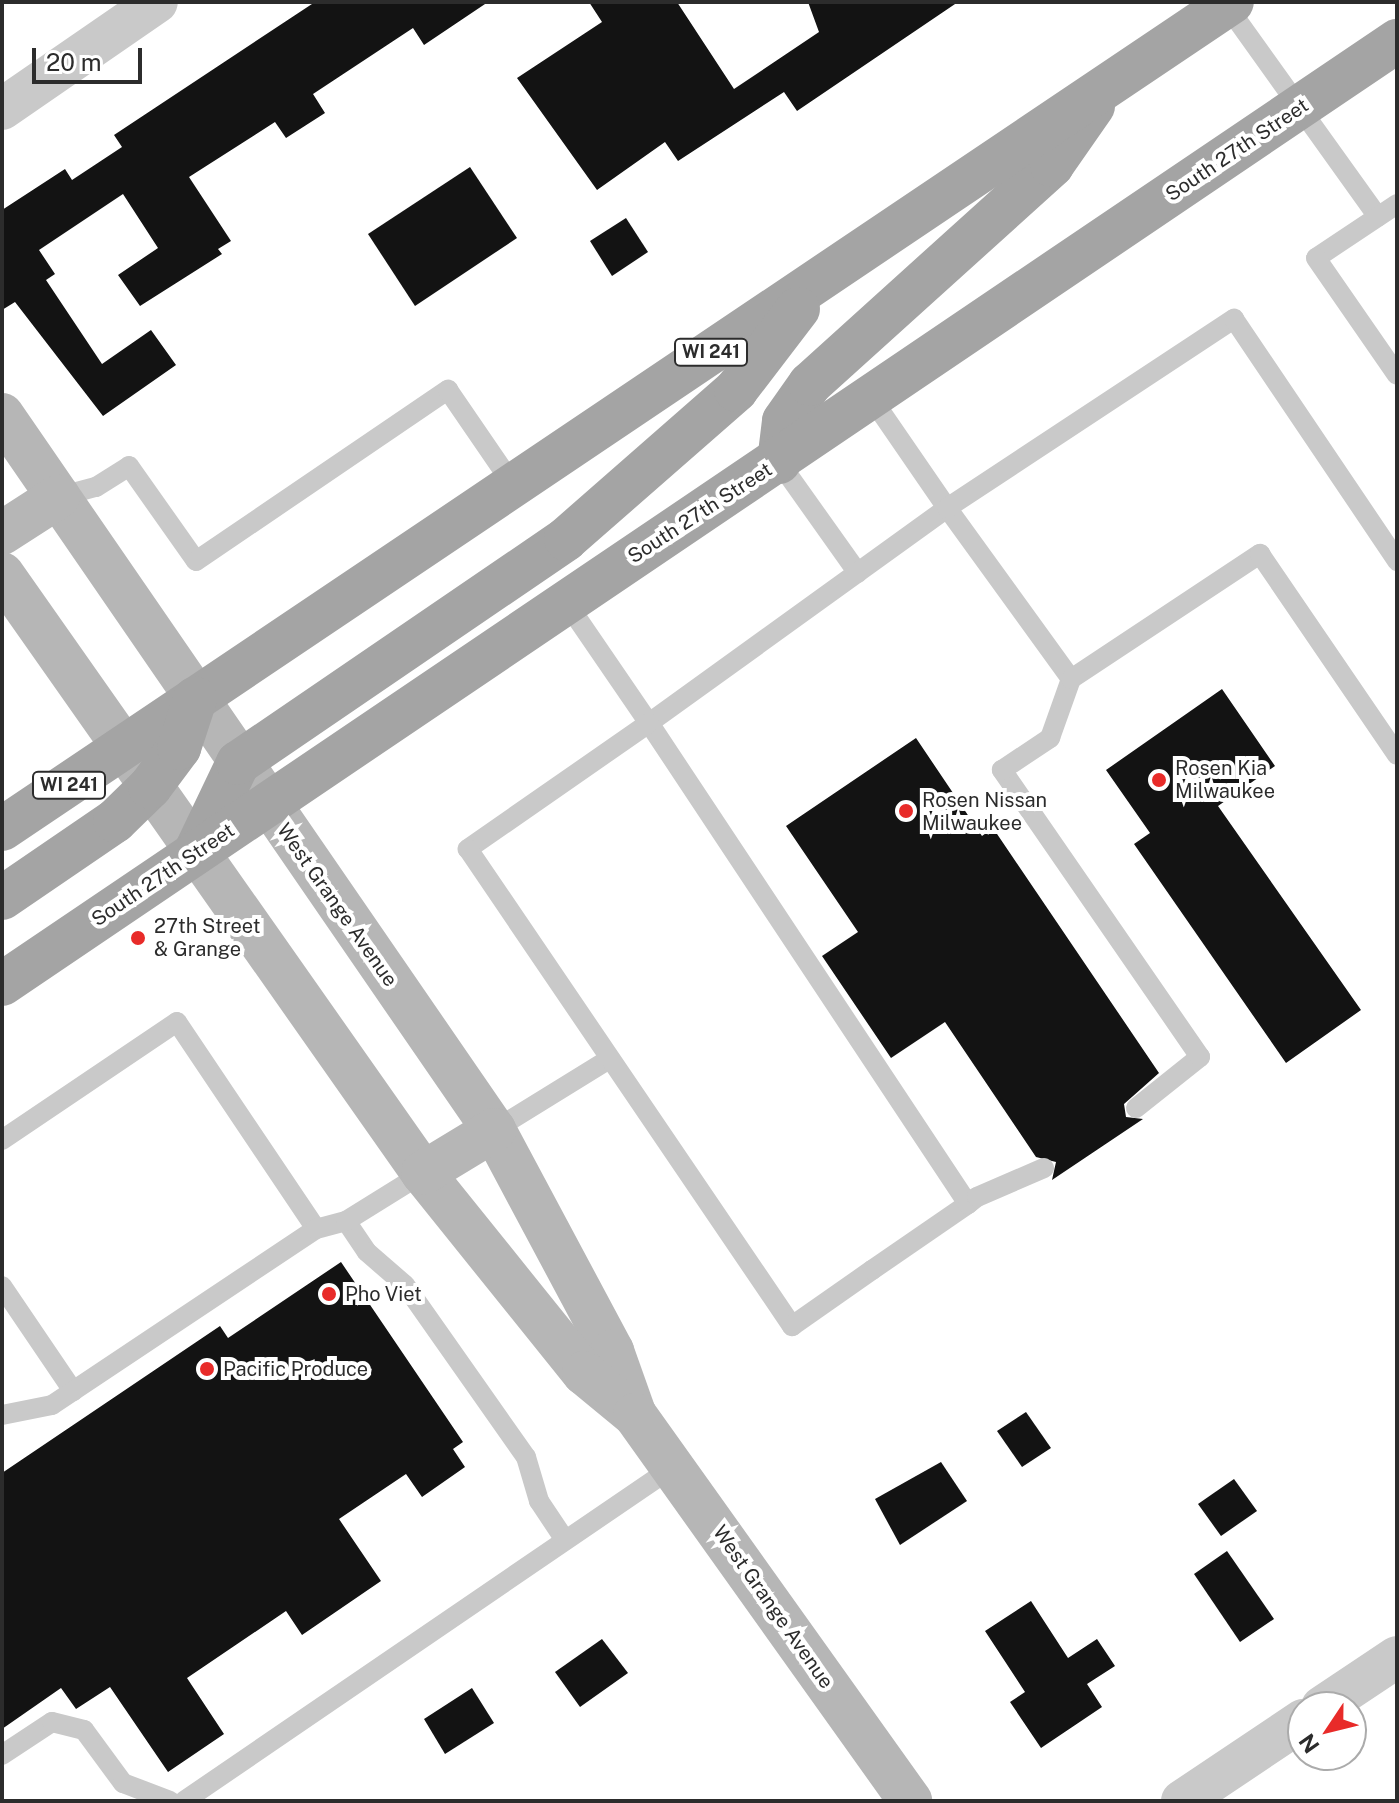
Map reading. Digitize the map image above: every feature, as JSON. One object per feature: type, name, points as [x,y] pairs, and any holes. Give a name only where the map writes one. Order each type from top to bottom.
[{"type":"main road","name":"WI 241","points":[[2,829],[511,482],[1230,4]]},
{"type":"main road","points":[[1358,67],[1397,27]]},
{"type":"main road","name":"South 27th Street","points":[[2,984],[566,602],[779,462],[1397,41]]},
{"type":"main road","points":[[779,462],[784,421],[810,384],[1052,165],[1105,87]]},
{"type":"main road","points":[[195,853],[238,763],[566,539],[736,390],[821,278]]},
{"type":"main road","points":[[2,898],[115,821],[150,787],[179,748],[195,699]]},
{"type":"street","points":[[2,109],[157,2]]},
{"type":"street","name":"West Grange Avenue","points":[[2,415],[238,763],[494,1130],[612,1351],[635,1415]]},
{"type":"street","points":[[2,533],[58,497]]},
{"type":"street","name":"West Grange Avenue","points":[[2,574],[195,853],[423,1173],[584,1373],[635,1415],[910,1801]]},
{"type":"street","points":[[423,1173],[494,1130]]},
{"type":"street","points":[[1346,1691],[1397,1657]]},
{"type":"street","points":[[1182,1801],[1287,1731]]},
{"type":"lane","points":[[1230,4],[1378,217]]},
{"type":"lane","points":[[1397,204],[1316,258],[1397,375]]},
{"type":"lane","points":[[1044,1168],[968,1204],[792,1326],[606,1061],[468,849],[947,508],[1234,319],[1397,561]]},
{"type":"lane","points":[[58,497],[96,487],[129,466],[196,561],[448,390],[511,482]]},
{"type":"lane","points":[[872,399],[1071,679]]},
{"type":"lane","points":[[779,462],[858,573]]},
{"type":"lane","points":[[1136,1108],[1200,1057],[1002,770],[1050,738],[1071,679],[1260,554],[1397,755]]},
{"type":"lane","points":[[566,602],[968,1204]]},
{"type":"lane","points":[[2,1140],[177,1022],[316,1229]]},
{"type":"lane","points":[[494,1130],[606,1061]]},
{"type":"lane","points":[[4,1418],[73,1391],[316,1229],[346,1221],[423,1173]]},
{"type":"lane","points":[[346,1221],[367,1252],[405,1285],[526,1457],[539,1501],[565,1540]]},
{"type":"lane","points":[[2,1286],[73,1391]]},
{"type":"lane","points":[[184,1801],[673,1467]]},
{"type":"lane","points":[[2,1755],[52,1722],[84,1730],[123,1783],[170,1801]]},
{"type":"building","points":[[315,2],[488,2],[424,45],[413,28],[313,94],[325,113],[286,138],[275,122],[189,177],[231,241],[218,249],[222,254],[140,306],[118,275],[158,248],[123,194],[39,250],[55,274],[46,280],[102,364],[151,330],[176,365],[103,416],[15,302],[2,310],[2,210],[65,169],[72,180],[122,147],[114,135]]},
{"type":"building","points":[[589,2],[677,2],[734,89],[819,32],[808,2],[958,2],[797,111],[784,92],[678,161],[665,142],[597,190],[517,78],[602,22]]},
{"type":"building","points":[[470,167],[517,238],[415,306],[368,234]]},
{"type":"building","points":[[626,218],[648,252],[612,276],[590,241]]},
{"type":"building","points":[[1222,689],[1275,766],[1218,806],[1361,1010],[1286,1063],[1134,844],[1150,833],[1106,770]]},
{"type":"building","points":[[916,738],[982,836],[993,828],[1159,1073],[1124,1104],[1126,1117],[1143,1119],[1052,1180],[1056,1162],[1036,1157],[945,1022],[891,1058],[822,956],[858,932],[786,826]]},
{"type":"building","points":[[341,1262],[463,1442],[453,1449],[465,1467],[422,1497],[406,1474],[339,1519],[381,1581],[302,1635],[286,1611],[187,1678],[224,1734],[168,1772],[110,1687],[76,1709],[61,1688],[2,1729],[2,1473],[220,1326],[228,1338]]},
{"type":"building","points":[[1026,1412],[1051,1448],[1022,1467],[997,1431]]},
{"type":"building","points":[[941,1462],[967,1501],[900,1545],[875,1499]]},
{"type":"building","points":[[1234,1479],[1257,1511],[1221,1536],[1198,1504]]},
{"type":"building","points":[[1227,1551],[1274,1619],[1240,1642],[1194,1574]]},
{"type":"building","points":[[1031,1601],[1068,1658],[1097,1639],[1115,1666],[1087,1684],[1102,1707],[1041,1748],[1010,1702],[1025,1692],[985,1631]]},
{"type":"building","points":[[602,1639],[628,1673],[580,1707],[555,1672]]},
{"type":"building","points":[[472,1688],[494,1723],[445,1754],[424,1719]]},
{"type":"place","name":"Rosen Kia Milwaukee","points":[[1159,780]]},
{"type":"place","name":"Rosen Nissan Milwaukee","points":[[906,811]]},
{"type":"place","name":"27th Street & Grange","points":[[138,938]]},
{"type":"place","name":"Pho Viet","points":[[329,1294]]},
{"type":"place","name":"Pacific Produce","points":[[207,1369]]}]
